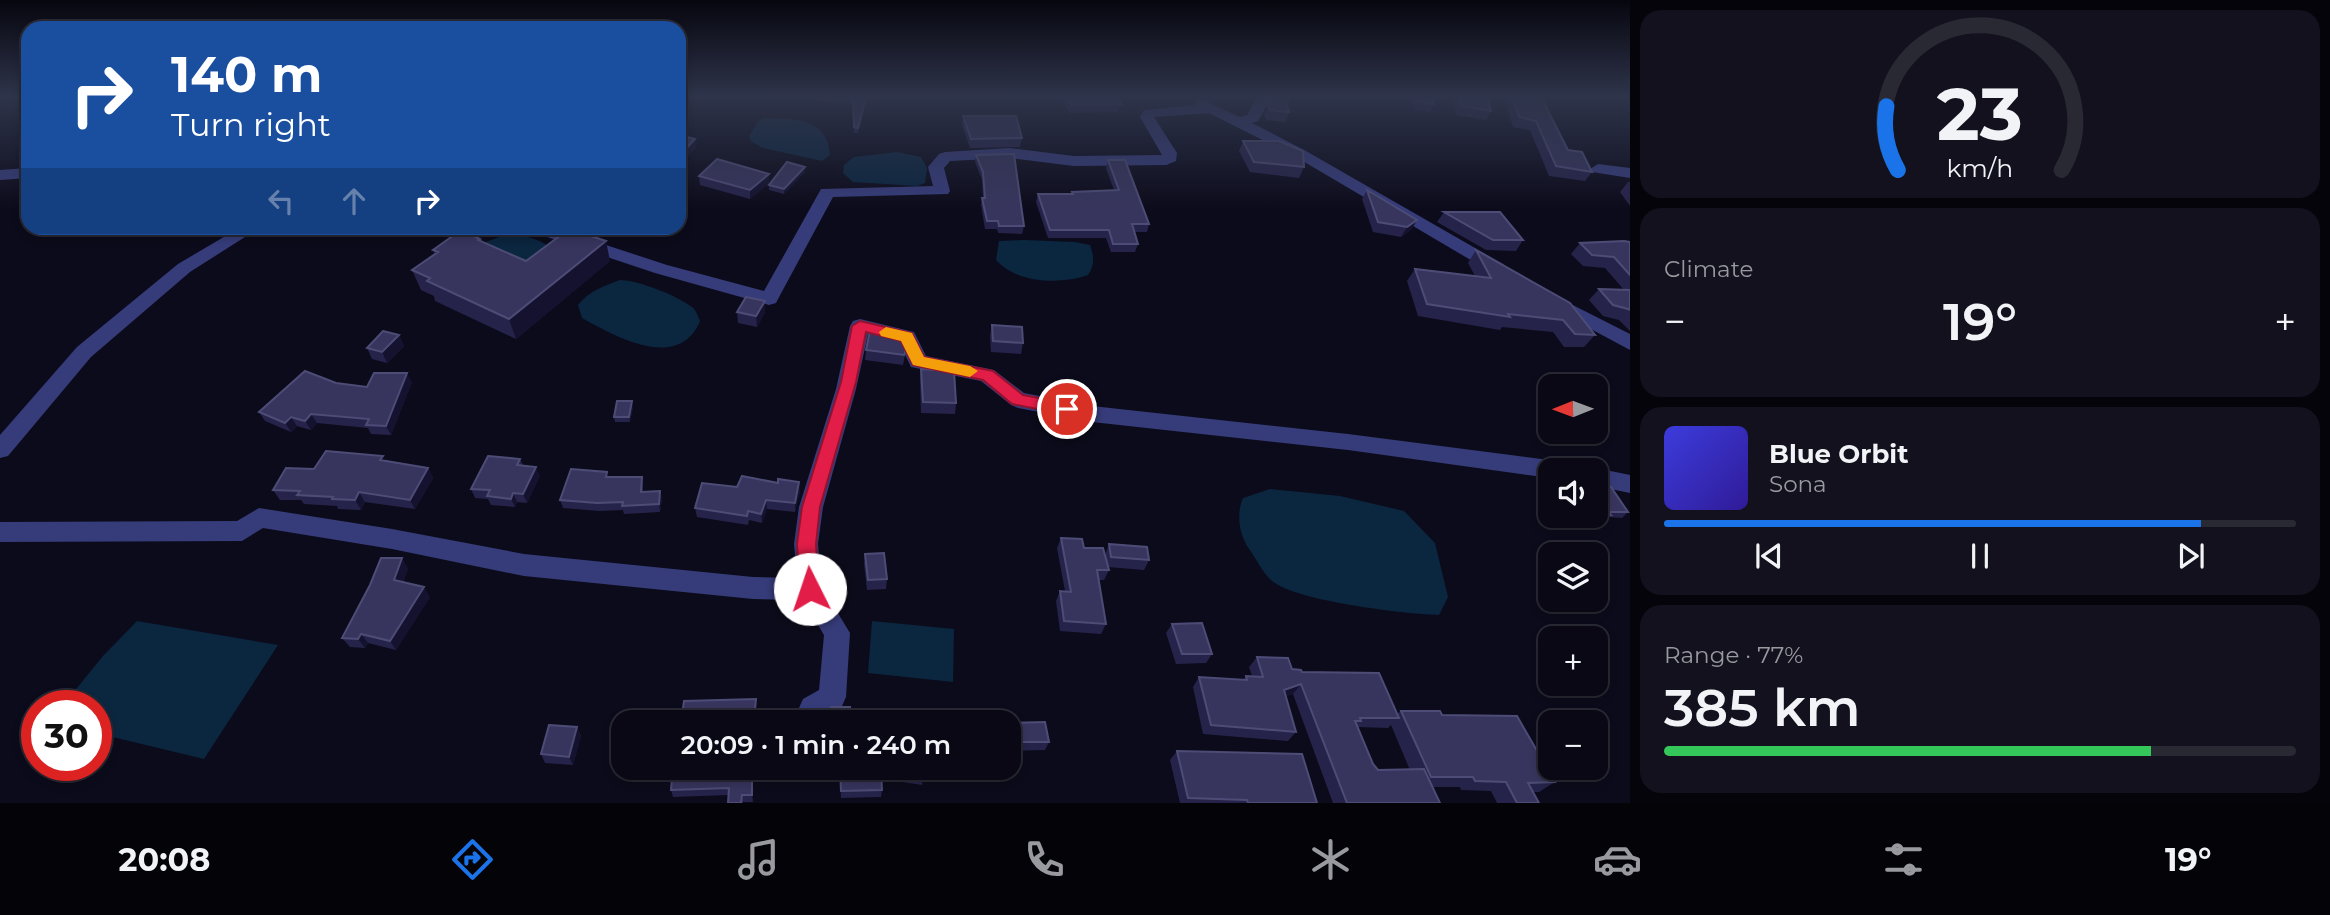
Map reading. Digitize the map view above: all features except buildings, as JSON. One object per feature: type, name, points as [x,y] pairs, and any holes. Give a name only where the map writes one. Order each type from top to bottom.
[{"type":"street","points":[[558,235],[661,270],[769,299],[827,192],[943,191],[936,167],[945,158],[1009,153],[1074,161],[1166,160],[1170,158],[1169,153],[1158,134]]},
{"type":"street","points":[[1262,134],[1441,234],[1510,276]]},
{"type":"street","points":[[1598,169],[1630,173]]},
{"type":"street","points":[[3,177],[21,174]]},
{"type":"street","points":[[0,450],[83,352],[184,268],[238,235]]},
{"type":"street","points":[[1539,293],[1630,343]]},
{"type":"street","points":[[813,708],[832,697],[837,633],[810,589],[806,544],[811,507],[848,382],[860,326],[907,337],[918,362],[987,375],[1018,400],[1164,424],[1348,442],[1538,468]]},
{"type":"street","points":[[1608,479],[1630,484]]},
{"type":"street","points":[[0,532],[242,531],[259,518],[392,539],[524,565],[753,588],[810,589]]},
{"type":"water","points":[[824,134],[830,155],[822,161],[763,148],[751,141],[749,136]]},
{"type":"water","points":[[897,152],[921,157],[927,168],[925,183],[917,186],[853,182],[843,173],[844,165],[854,157]]},
{"type":"water","points":[[505,235],[534,239],[559,253],[531,277],[483,243]]},
{"type":"water","points":[[999,241],[1090,245],[1092,268],[1088,275],[1077,278],[1039,280],[1015,273],[996,260]]},
{"type":"water","points":[[620,280],[658,289],[677,298],[696,311],[700,321],[690,336],[677,345],[662,347],[629,341],[582,318],[578,305],[582,300]]},
{"type":"water","points":[[1270,489],[1340,496],[1404,511],[1435,543],[1448,597],[1439,615],[1377,609],[1325,600],[1283,587],[1271,580],[1246,543],[1239,517],[1243,498]]},
{"type":"water","points":[[137,621],[278,645],[204,759],[112,737],[112,690],[75,690]]},
{"type":"water","points":[[872,621],[954,629],[953,682],[868,673]]},
{"type":"slow traffic","points":[[886,332],[907,337],[918,362],[970,371]]},
{"type":"route","points":[[810,589],[806,544],[811,507],[848,382],[860,326],[907,337],[918,362],[987,375],[1018,400],[1067,409]]}]
